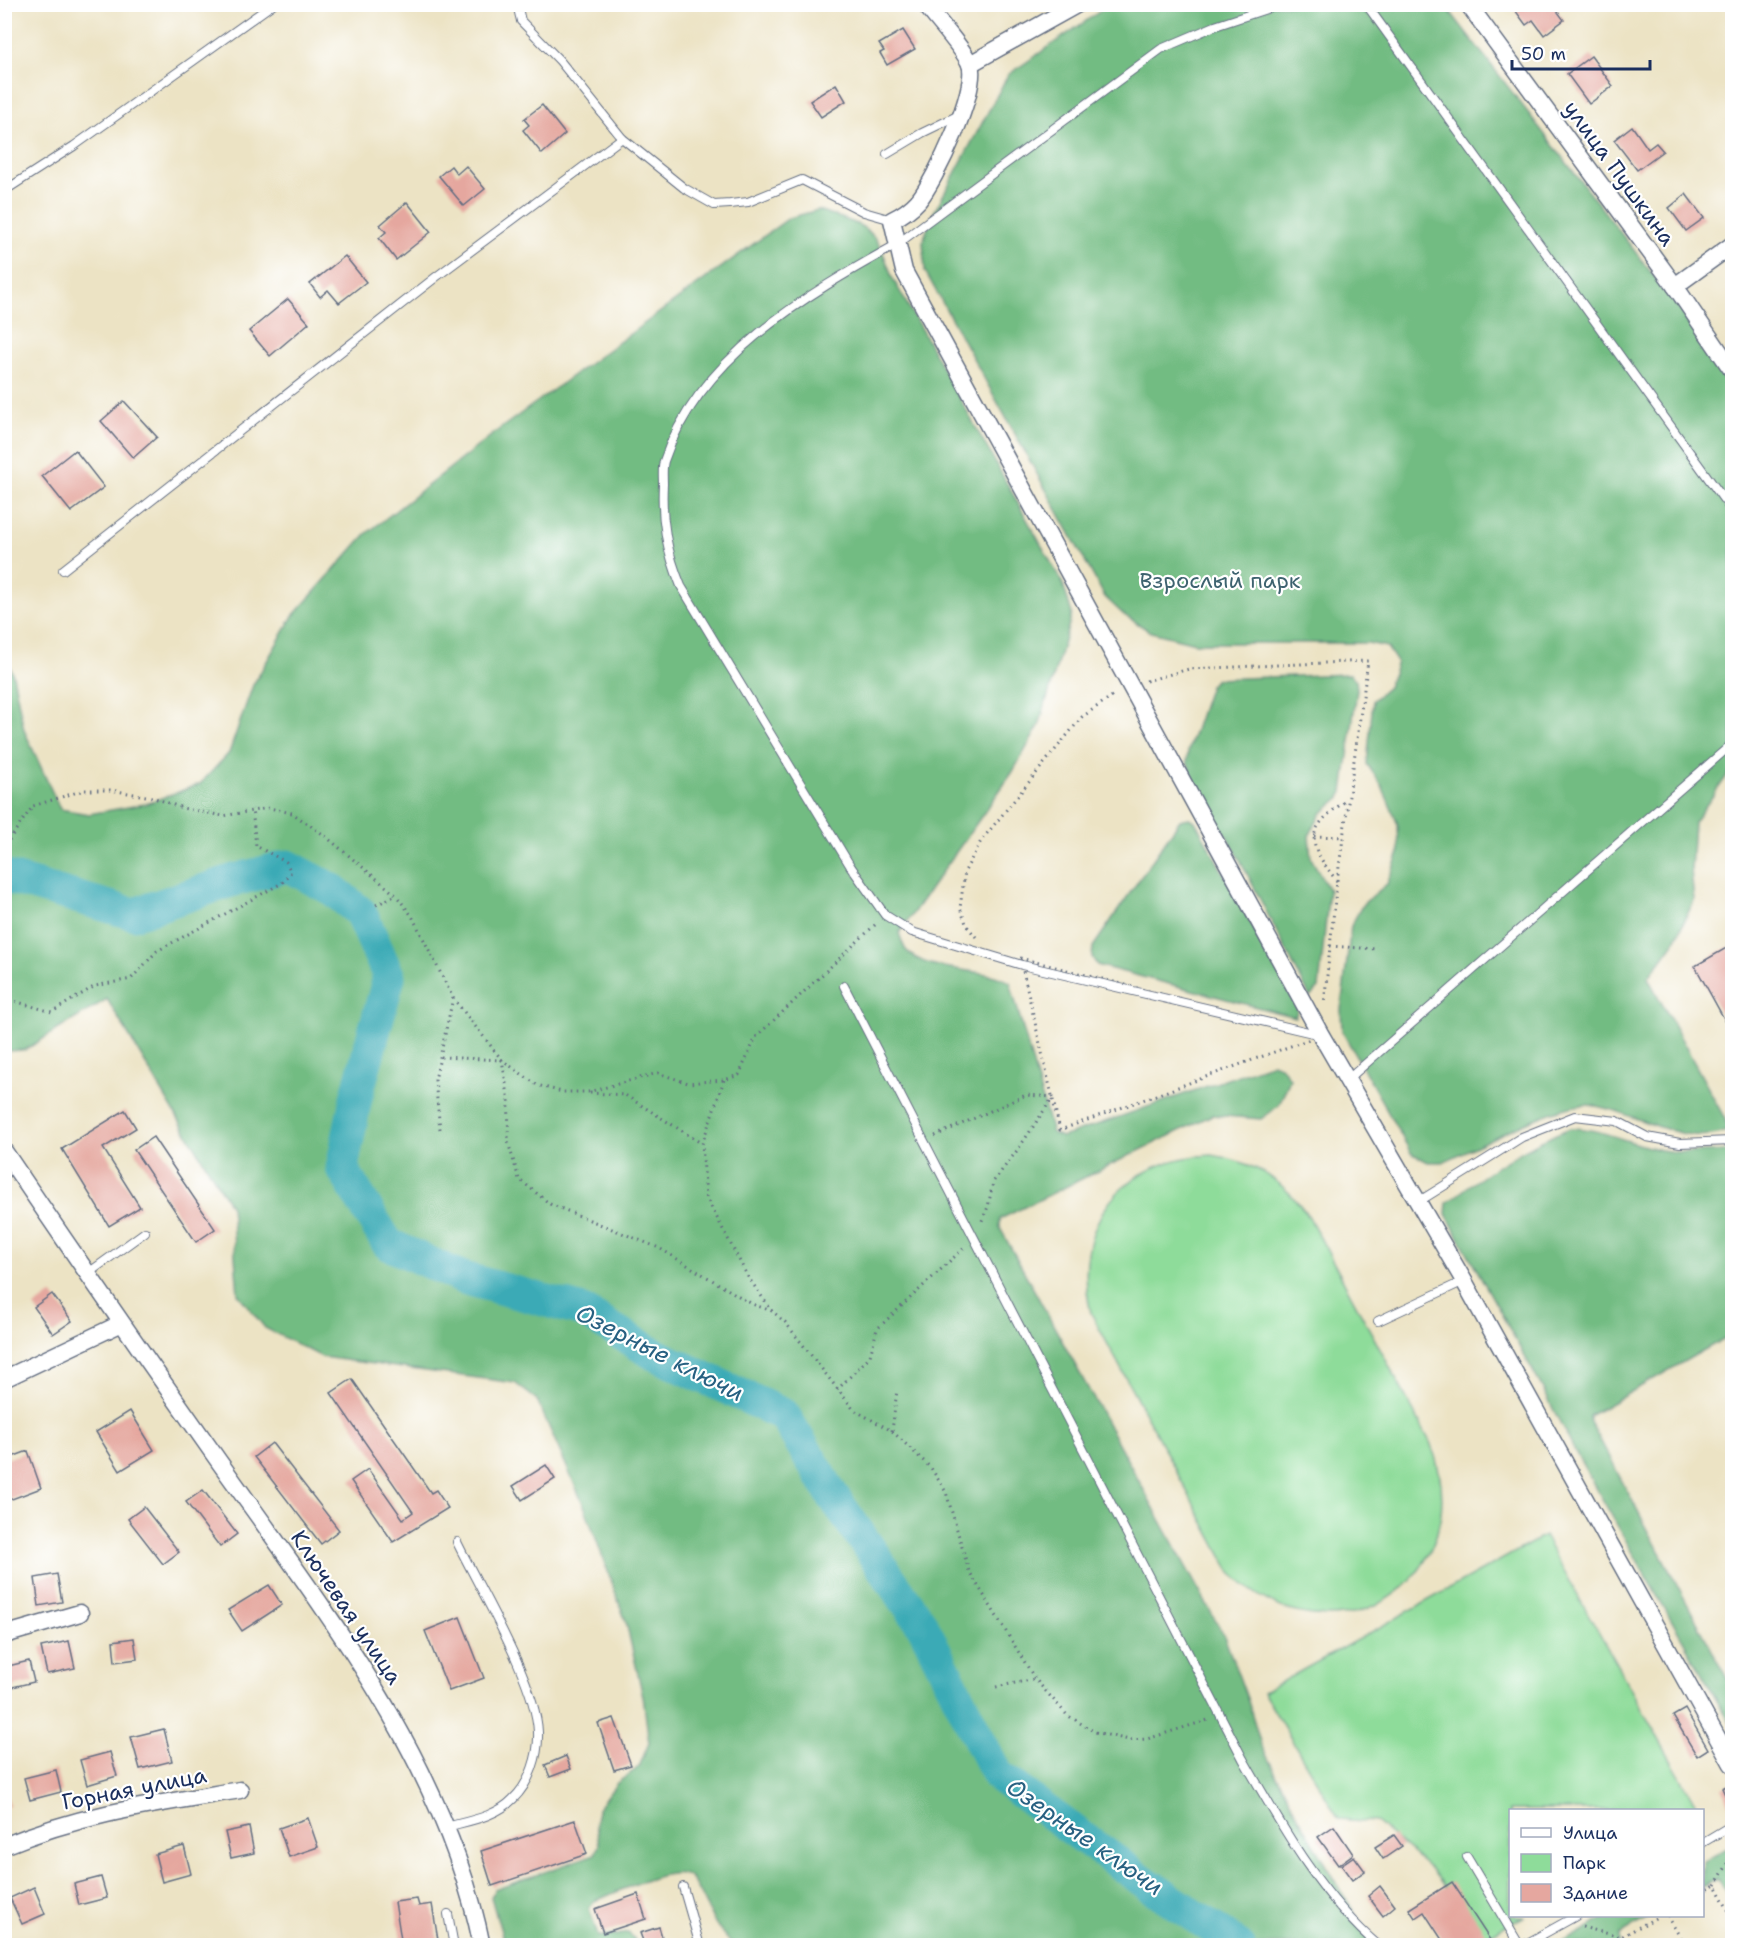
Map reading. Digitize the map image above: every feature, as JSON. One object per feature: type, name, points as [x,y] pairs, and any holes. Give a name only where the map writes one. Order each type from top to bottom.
[{"type":"street","points":[[925,4],[970,64],[968,91],[953,137],[920,199],[909,210],[892,220],[896,245],[904,271],[1322,1030],[1347,1080],[1464,1281],[1731,1758]]},
{"type":"street","points":[[970,64],[1078,4]]},
{"type":"street","name":"улица Пушкина","points":[[1468,4],[1675,286],[1732,370]]},
{"type":"street","points":[[1675,286],[1732,245]]},
{"type":"street","name":"Ключевая улица","points":[[4,1151],[120,1323],[368,1673],[405,1739],[446,1827],[473,1902],[482,1946]]},
{"type":"street","points":[[4,1379],[120,1323]]},
{"type":"street","points":[[4,1635],[80,1612]]},
{"type":"street","name":"Горная улица","points":[[4,1846],[38,1832],[99,1814],[240,1790]]},
{"type":"lane","points":[[4,191],[74,146],[273,4]]},
{"type":"lane","points":[[517,4],[521,21],[560,61],[622,138],[684,188],[714,205],[748,202],[802,180],[864,212],[892,220]]},
{"type":"lane","points":[[1281,4],[1225,22],[1161,49],[896,245],[853,268],[790,310],[743,348],[709,383],[684,417],[663,463],[662,502],[666,540],[681,586],[851,867],[885,915],[912,932],[1021,961],[1322,1030]]},
{"type":"lane","points":[[1366,4],[1732,511]]},
{"type":"lane","points":[[887,154],[962,113]]},
{"type":"lane","points":[[63,570],[427,284],[622,138]]},
{"type":"lane","points":[[1347,1080],[1732,744]]},
{"type":"lane","points":[[844,986],[1222,1717],[1286,1833],[1354,1924],[1379,1946]]},
{"type":"lane","points":[[1419,1202],[1522,1137],[1575,1116],[1617,1120],[1647,1137],[1680,1143],[1732,1141]]},
{"type":"lane","points":[[87,1274],[145,1232]]},
{"type":"lane","points":[[1377,1321],[1464,1281]]},
{"type":"lane","points":[[446,1827],[491,1814],[512,1801],[525,1786],[538,1748],[538,1729],[523,1676],[457,1542]]},
{"type":"lane","points":[[1704,1842],[1732,1826]]},
{"type":"lane","points":[[1467,1857],[1521,1946],[1574,1917]]},
{"type":"lane","points":[[683,1887],[700,1946]]},
{"type":"lane","points":[[448,1914],[454,1946]]},
{"type":"path","points":[[979,941],[967,926],[960,908],[965,871],[981,841],[1082,717],[1131,685],[1189,669],[1368,661],[1337,881],[1323,1013]]},
{"type":"path","points":[[9,840],[33,806],[84,790],[110,790],[152,797],[207,814],[237,815],[252,809],[269,808],[292,813],[324,835],[396,895],[412,916],[453,998],[502,1060],[537,1085],[562,1092],[625,1095],[702,1144]]},
{"type":"path","points":[[1337,881],[1316,855],[1314,836],[1324,816],[1348,799]]},
{"type":"path","points":[[4,998],[52,1012],[95,986],[131,979],[157,951],[282,883],[291,872],[286,862],[256,846],[252,809]]},
{"type":"path","points":[[1314,836],[1344,837]]},
{"type":"path","points":[[376,905],[396,895]]},
{"type":"path","points":[[588,1092],[657,1073],[688,1083],[724,1080],[739,1075],[756,1037],[786,1006],[885,915]]},
{"type":"path","points":[[1330,946],[1376,949]]},
{"type":"path","points":[[1010,954],[1021,961],[1060,1130],[1322,1030]]},
{"type":"path","points":[[440,1129],[435,1080],[453,998]]},
{"type":"path","points":[[441,1057],[502,1060]]},
{"type":"path","points":[[502,1060],[509,1101],[508,1142],[519,1179],[550,1204],[659,1248],[752,1304],[772,1311]]},
{"type":"path","points":[[724,1080],[702,1144],[706,1197],[747,1277],[772,1311],[785,1322],[854,1410],[891,1431],[931,1468],[946,1492],[969,1571],[1035,1679],[1067,1715],[1095,1732],[1129,1740],[1147,1739],[1222,1717]]},
{"type":"path","points":[[891,1431],[897,1390]]},
{"type":"path","points":[[996,1687],[1035,1679]]},
{"type":"path","points":[[1704,1891],[1715,1885],[1732,1857]]},
{"type":"path","points":[[1715,1885],[1732,1917]]},
{"type":"path","points":[[1564,1923],[1621,1937],[1657,1917]]},
{"type":"path","points":[[1669,1917],[1685,1946]]},
{"type":"path","points":[[1621,1937],[1626,1946]]},
{"type":"green space","name":"Взрослый парк","points":[[1109,5],[1445,5],[1704,341],[1732,384],[1732,769],[1694,822],[1691,870],[1694,900],[1675,941],[1648,978],[1725,1119],[1728,1130],[1712,1135],[1676,1132],[1620,1113],[1587,1105],[1555,1111],[1443,1162],[1428,1162],[1411,1153],[1342,1031],[1341,1010],[1351,926],[1363,904],[1387,884],[1399,853],[1398,825],[1382,786],[1367,764],[1373,700],[1388,687],[1397,662],[1387,647],[1368,643],[1195,643],[1151,632],[1124,615],[1105,597],[925,271],[923,241],[932,216],[1008,75]]},
{"type":"green space","points":[[818,210],[859,225],[874,237],[892,277],[1063,584],[1072,614],[1039,726],[1012,773],[899,933],[906,950],[915,958],[927,963],[998,977],[1010,982],[1052,1133],[1062,1137],[1273,1063],[1282,1067],[1290,1079],[1279,1105],[1261,1119],[1212,1115],[1000,1219],[1000,1228],[1224,1636],[1248,1701],[1261,1745],[1299,1818],[1373,1945],[734,1945],[718,1927],[691,1880],[685,1875],[677,1874],[653,1878],[626,1888],[593,1902],[589,1908],[598,1936],[628,1933],[634,1938],[636,1945],[505,1945],[491,1897],[494,1890],[595,1854],[599,1845],[596,1823],[598,1808],[617,1783],[639,1767],[649,1743],[643,1696],[626,1622],[585,1508],[537,1400],[515,1383],[322,1357],[265,1328],[238,1294],[231,1207],[107,999],[25,1050],[5,1051],[4,652],[13,675],[24,730],[60,809],[89,814],[145,804],[200,784],[229,753],[253,685],[293,616],[366,534],[501,428],[789,218]]},
{"type":"green space","points":[[1350,674],[1356,680],[1357,690],[1343,792],[1339,799],[1321,814],[1309,836],[1311,858],[1329,890],[1319,988],[1310,997],[1236,852],[1193,778],[1187,762],[1188,751],[1210,686],[1216,679]]},
{"type":"green space","points":[[1189,818],[1195,821],[1298,1009],[1295,1017],[1097,965],[1092,957],[1093,947],[1180,820]]},
{"type":"green space","points":[[1570,1128],[1595,1131],[1656,1149],[1691,1152],[1730,1151],[1732,1154],[1732,1334],[1589,1416],[1589,1419],[1732,1688],[1732,1726],[1573,1448],[1446,1214],[1447,1203],[1490,1171],[1537,1143]]},
{"type":"green space","points":[[1212,1155],[1242,1163],[1268,1175],[1289,1193],[1309,1217],[1430,1442],[1441,1491],[1437,1534],[1418,1570],[1390,1597],[1354,1613],[1313,1615],[1271,1603],[1231,1573],[1091,1313],[1086,1281],[1088,1252],[1096,1225],[1110,1202],[1128,1183],[1152,1169],[1180,1159]]},
{"type":"green space","points":[[1544,1536],[1698,1809],[1509,1809],[1509,1917],[1523,1917],[1485,1937],[1430,1868],[1376,1822],[1339,1819],[1263,1692]]},
{"type":"green space","points":[[1732,1845],[1732,1901],[1717,1879],[1704,1886],[1704,1861]]},
{"type":"green space","points":[[1606,1917],[1649,1917],[1620,1934],[1620,1945],[1558,1945]]},
{"type":"building","points":[[1523,4],[1552,4],[1564,20],[1544,35],[1533,20],[1526,25],[1515,10]]},
{"type":"building","points":[[903,30],[915,49],[887,65],[880,53],[884,51],[879,44]]},
{"type":"building","points":[[1591,56],[1613,86],[1589,104],[1567,74]]},
{"type":"building","points":[[836,84],[846,101],[821,117],[810,101]]},
{"type":"building","points":[[542,105],[565,134],[542,154],[523,130],[529,125],[524,119]]},
{"type":"building","points":[[1632,126],[1648,149],[1656,143],[1663,151],[1637,170],[1614,140]]},
{"type":"building","points":[[451,166],[457,174],[466,166],[485,189],[464,206],[439,176]]},
{"type":"building","points":[[1686,194],[1704,218],[1686,231],[1669,208]]},
{"type":"building","points":[[407,202],[431,232],[396,260],[379,238],[386,232],[380,225]]},
{"type":"building","points":[[345,256],[366,282],[339,303],[328,290],[320,297],[310,284]]},
{"type":"building","points":[[288,299],[309,323],[270,356],[249,331]]},
{"type":"building","points":[[124,401],[157,437],[133,458],[101,421]]},
{"type":"building","points":[[75,450],[104,487],[71,512],[42,476]]},
{"type":"building","points":[[1728,947],[1732,954],[1732,1023],[1728,1026],[1695,966]]},
{"type":"building","points":[[125,1110],[136,1128],[103,1148],[140,1207],[109,1226],[62,1149]]},
{"type":"building","points":[[153,1137],[215,1229],[196,1242],[134,1150]]},
{"type":"building","points":[[52,1294],[72,1321],[53,1334],[34,1307]]},
{"type":"building","points":[[352,1379],[431,1493],[436,1490],[448,1508],[393,1542],[351,1481],[368,1469],[403,1519],[413,1512],[331,1393]]},
{"type":"building","points":[[130,1411],[154,1450],[120,1471],[96,1432]]},
{"type":"building","points":[[272,1443],[339,1530],[321,1544],[254,1457]]},
{"type":"building","points":[[28,1451],[41,1488],[4,1502],[4,1460]]},
{"type":"building","points":[[546,1465],[555,1479],[522,1500],[513,1486]]},
{"type":"building","points":[[203,1490],[237,1534],[220,1547],[186,1502]]},
{"type":"building","points":[[144,1507],[179,1552],[163,1564],[128,1519]]},
{"type":"building","points":[[57,1574],[62,1602],[39,1606],[35,1578]]},
{"type":"building","points":[[269,1585],[282,1605],[242,1631],[228,1610]]},
{"type":"building","points":[[460,1617],[484,1678],[449,1691],[425,1631]]},
{"type":"building","points":[[134,1638],[137,1659],[115,1662],[113,1641]]},
{"type":"building","points":[[69,1641],[75,1668],[47,1674],[41,1647]]},
{"type":"building","points":[[29,1661],[34,1682],[4,1689],[4,1667]]},
{"type":"building","points":[[1685,1709],[1708,1749],[1697,1756],[1673,1716]]},
{"type":"building","points":[[614,1718],[631,1765],[614,1770],[598,1723]]},
{"type":"building","points":[[164,1729],[172,1761],[140,1769],[131,1737]]},
{"type":"building","points":[[110,1752],[117,1776],[87,1785],[80,1760]]},
{"type":"building","points":[[566,1756],[571,1769],[550,1777],[545,1765]]},
{"type":"building","points":[[56,1770],[61,1792],[30,1800],[24,1778]]},
{"type":"building","points":[[1732,1783],[1732,1804],[1730,1805],[1722,1788]]},
{"type":"building","points":[[4,1788],[10,1806],[4,1807]]},
{"type":"building","points":[[308,1818],[318,1847],[289,1857],[279,1828]]},
{"type":"building","points":[[575,1820],[587,1854],[492,1886],[481,1851]]},
{"type":"building","points":[[1334,1826],[1353,1854],[1338,1865],[1318,1837]]},
{"type":"building","points":[[249,1827],[254,1853],[231,1858],[225,1832]]},
{"type":"building","points":[[1394,1835],[1402,1846],[1383,1859],[1375,1847]]},
{"type":"building","points":[[184,1846],[191,1874],[162,1882],[155,1854]]},
{"type":"building","points":[[1354,1856],[1365,1871],[1352,1880],[1341,1865]]},
{"type":"building","points":[[101,1877],[107,1898],[79,1905],[74,1884]]},
{"type":"building","points":[[1452,1882],[1494,1946],[1446,1946],[1424,1912],[1415,1918],[1409,1909]]},
{"type":"building","points":[[1380,1886],[1395,1906],[1383,1916],[1368,1896]]},
{"type":"building","points":[[34,1887],[45,1914],[22,1924],[10,1898]]},
{"type":"building","points":[[638,1894],[646,1919],[603,1933],[595,1909]]},
{"type":"building","points":[[417,1899],[419,1906],[432,1904],[439,1946],[402,1946],[395,1902]]},
{"type":"building","points":[[659,1927],[665,1946],[645,1946],[640,1933]]},
{"type":"waterway","name":"Озерные ключи","points":[[4,876],[134,914],[231,881],[288,866],[333,890],[361,913],[389,977],[356,1098],[342,1168],[388,1244],[463,1278],[583,1311],[654,1354],[784,1415],[833,1496],[923,1626],[997,1775],[1139,1878],[1239,1946]]}]
